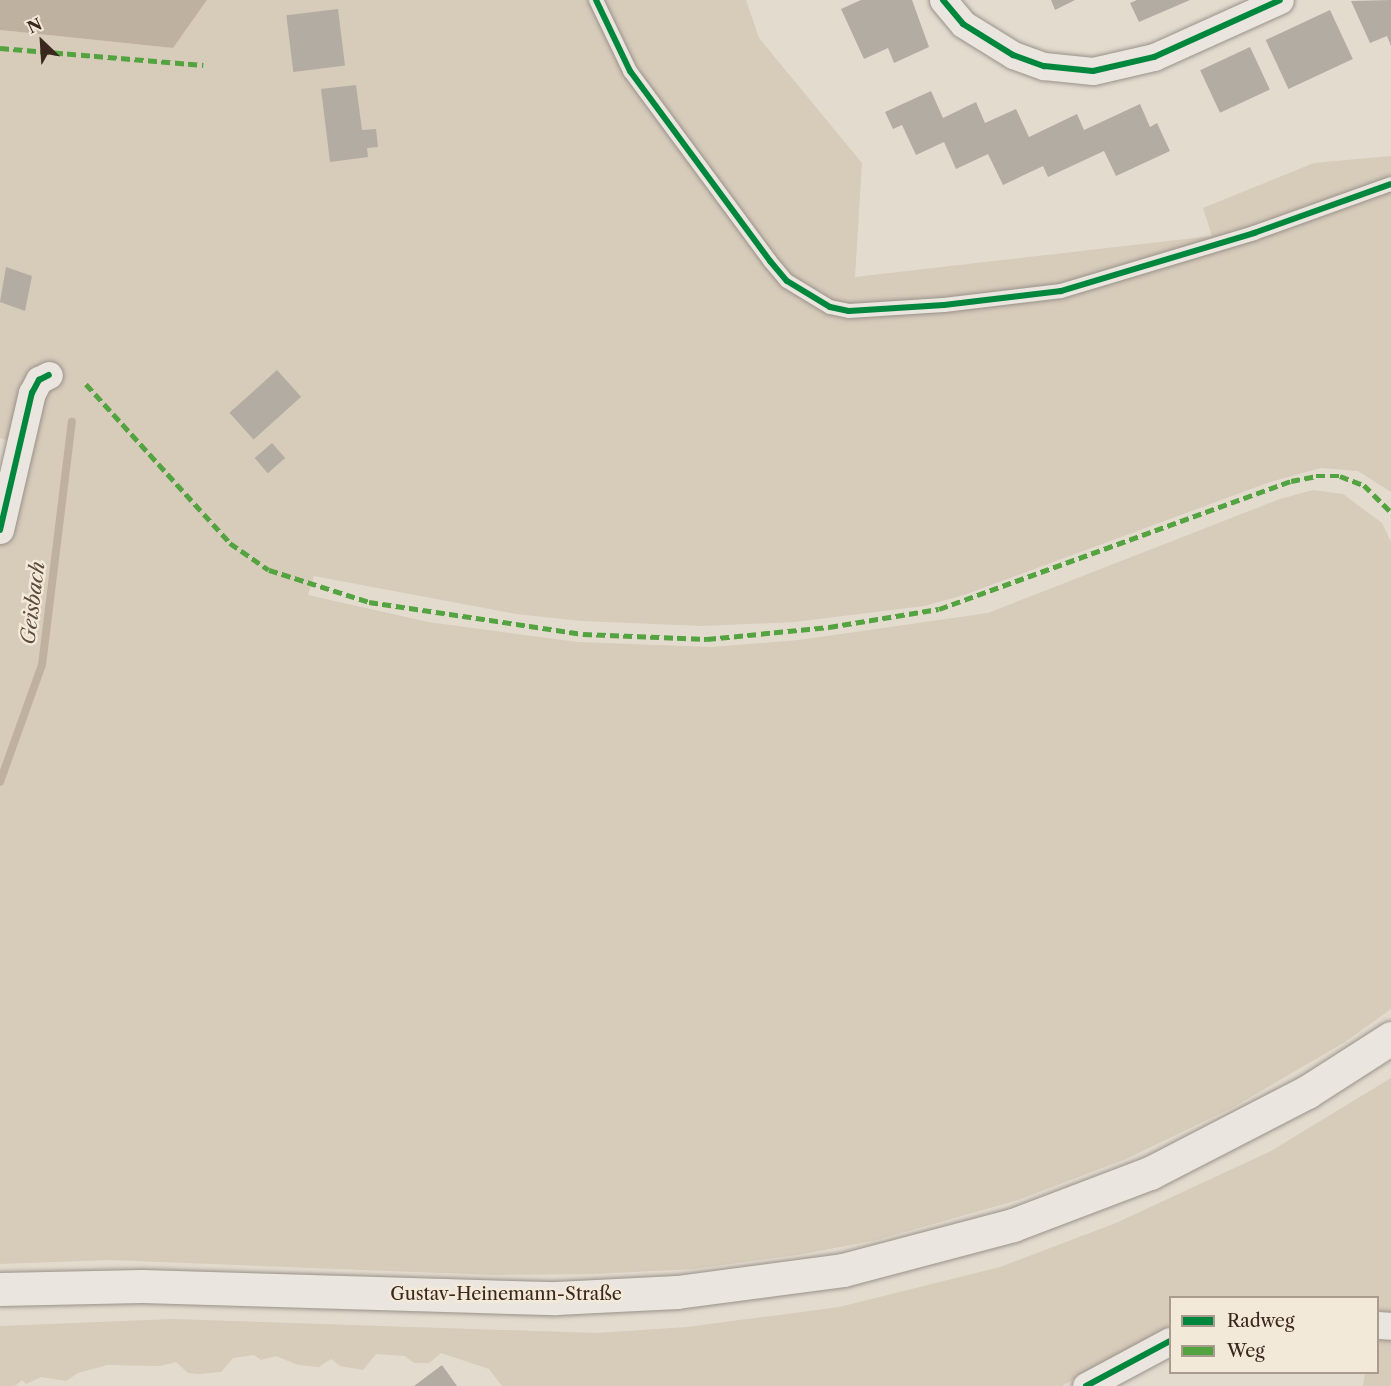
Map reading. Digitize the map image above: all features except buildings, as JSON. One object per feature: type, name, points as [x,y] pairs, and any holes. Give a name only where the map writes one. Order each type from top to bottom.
[{"type":"main road","name":"Gustav-Heinemann-Straße","points":[[0,1289],[164,1286],[556,1298],[677,1292],[843,1270],[1013,1225],[1141,1177],[1289,1102],[1391,1038]]},
{"type":"street","points":[[943,0],[963,24],[1013,55],[1044,66],[1093,71],[1134,64],[1264,3]]},
{"type":"street","points":[[0,530],[32,393],[39,380],[49,375]]},
{"type":"street","points":[[1086,1386],[1169,1342]]},
{"type":"lane","points":[[596,0],[642,88],[770,261],[787,281],[830,307],[849,311],[944,305],[1061,291],[1264,230],[1391,184]]},
{"type":"shaded area","points":[[0,0],[207,0],[173,48],[0,30]]},
{"type":"shaded area","points":[[207,0],[746,0],[759,38],[862,163],[855,277],[1212,236],[1203,208],[1314,163],[1391,156],[1391,492],[1358,471],[1321,468],[1270,482],[964,595],[924,606],[794,622],[702,626],[582,621],[516,614],[314,576],[308,595],[428,622],[577,642],[711,647],[799,640],[988,613],[1280,499],[1313,490],[1343,494],[1382,523],[1391,542],[1391,1009],[1345,1042],[1232,1108],[1126,1159],[1018,1200],[877,1240],[798,1255],[694,1269],[591,1274],[494,1275],[109,1260],[0,1264],[0,478],[10,441],[0,438],[0,30],[173,48]]},
{"type":"shaded area","points":[[1391,1078],[1391,1312],[1379,1311],[1379,1296],[1169,1296],[1169,1327],[1062,1386],[502,1386],[489,1369],[441,1353],[429,1363],[414,1363],[405,1356],[376,1354],[363,1370],[340,1366],[331,1359],[319,1367],[298,1365],[276,1356],[261,1360],[254,1355],[233,1358],[221,1372],[200,1374],[188,1373],[176,1362],[160,1366],[107,1365],[78,1373],[66,1381],[41,1377],[26,1384],[22,1380],[15,1386],[0,1386],[0,1326],[173,1319],[596,1333],[687,1327],[839,1307],[1000,1267],[1116,1223],[1271,1151]]},
{"type":"shaded area","points":[[1379,1334],[1391,1336],[1391,1386],[1363,1386],[1365,1374],[1379,1374]]},
{"type":"waterway","name":"Geisbach","points":[[0,782],[42,665],[72,422]]},
{"type":"marked path","points":[[0,48],[203,65]]},
{"type":"marked path","points":[[86,384],[230,543],[269,570],[369,602],[583,634],[707,639],[829,627],[939,609],[1291,481],[1316,476],[1340,476],[1364,485],[1391,512]]},
{"type":"cycle path","points":[[596,0],[630,71],[770,261],[787,281],[830,307],[849,311],[944,305],[1061,291],[1254,233],[1391,184]]},
{"type":"cycle path","points":[[943,0],[963,24],[1013,55],[1044,66],[1093,71],[1154,57],[1280,0]]},
{"type":"cycle path","points":[[0,530],[32,393],[39,380],[49,375]]},
{"type":"cycle path","points":[[1086,1386],[1169,1342]]}]
